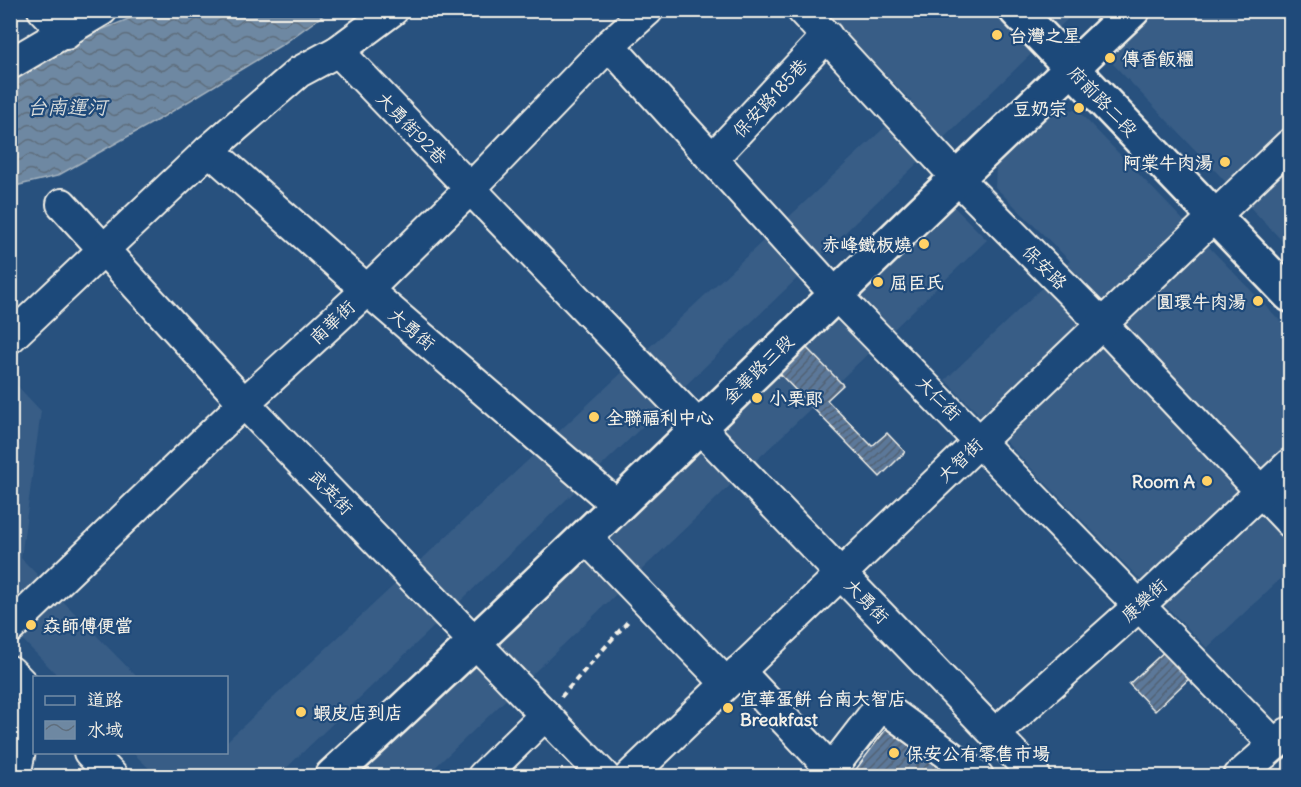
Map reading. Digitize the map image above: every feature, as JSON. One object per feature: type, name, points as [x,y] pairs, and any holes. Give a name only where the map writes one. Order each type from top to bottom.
[{"type":"main road","name":"府前路二段","points":[[1016,10],[1290,295]]},
{"type":"main road","name":"金華路三段","points":[[332,777],[476,643],[835,294],[1133,10]]},
{"type":"street","points":[[43,10],[66,34]]},
{"type":"street","points":[[10,64],[66,34],[102,10]]},
{"type":"street","points":[[10,338],[209,150],[299,72],[338,51],[393,10]]},
{"type":"street","name":"南華街","points":[[10,628],[244,403],[367,290],[470,189],[609,45],[648,10]]},
{"type":"street","name":"保安路","points":[[802,10],[957,178],[1102,324],[1290,522]]},
{"type":"street","name":"保安路185巷","points":[[712,159],[827,36]]},
{"type":"street","name":"大仁街","points":[[609,45],[835,294],[981,440],[1140,605],[1283,738]]},
{"type":"street","name":"大勇街92巷","points":[[338,51],[698,428]]},
{"type":"street","name":"大智街","points":[[630,777],[1290,144]]},
{"type":"street","name":"大勇街","points":[[209,150],[367,290],[617,505]]},
{"type":"street","name":"武英街","points":[[62,204],[244,403],[604,777]]},
{"type":"street","name":"大勇街","points":[[698,428],[841,573],[1035,777]]},
{"type":"street","name":"康樂街","points":[[995,734],[1140,605],[1290,464]]},
{"type":"street","points":[[585,537],[646,600],[732,677],[828,773],[881,705],[978,777]]},
{"type":"street","points":[[10,671],[33,695]]},
{"type":"street","points":[[15,777],[25,725],[33,699]]},
{"type":"street","points":[[483,777],[545,715]]},
{"type":"street","points":[[1239,777],[1283,738]]},
{"type":"path","points":[[545,715],[646,600]]},
{"type":"shaded area","points":[[824,11],[1076,11],[278,776],[157,776],[134,754],[228,754],[228,740],[912,102]]},
{"type":"shaded area","points":[[1154,11],[1290,11],[1290,249],[1113,64],[1121,40]]},
{"type":"shaded area","points":[[1053,109],[1077,110],[1290,331],[1290,570],[1207,648],[945,380],[1070,261],[995,187],[996,163]]},
{"type":"shaded area","points":[[952,205],[987,240],[426,776],[357,776]]},
{"type":"shaded area","points":[[10,378],[41,411],[21,558],[136,676],[58,676],[11,628]]},
{"type":"water","name":"台南運河","points":[[148,11],[329,11],[283,44],[161,118],[57,176],[11,187],[10,67]]},
{"type":"building","points":[[804,345],[843,385],[827,400],[872,446],[887,433],[905,452],[880,477],[777,371]]},
{"type":"building","points":[[1168,648],[1193,675],[1155,711],[1129,684]]},
{"type":"building","name":"保安公有零售市場","points":[[886,729],[951,776],[851,776]]},
{"type":"place","name":"台灣之星","points":[[997,35]]},
{"type":"place","name":"傳香飯糰","points":[[1110,58]]},
{"type":"place","name":"豆奶宗","points":[[1079,108]]},
{"type":"place","name":"阿棠牛肉湯","points":[[1225,162]]},
{"type":"place","name":"赤峰鐵板燒","points":[[924,244]]},
{"type":"place","name":"屈臣氏","points":[[878,282]]},
{"type":"place","name":"圓環牛肉湯","points":[[1258,301]]},
{"type":"place","name":"小栗郎","points":[[757,398]]},
{"type":"place","name":"全聯福利中心","points":[[594,417]]},
{"type":"place","name":"Room A","points":[[1207,481]]},
{"type":"place","name":"𡘙師傅便當","points":[[31,625]]},
{"type":"place","name":"宜華蛋餅 台南大智店 Breakfast","points":[[728,708]]},
{"type":"place","name":"蝦皮店到店","points":[[301,712]]},
{"type":"place","name":"保安公有零售市場","points":[[894,753]]}]
